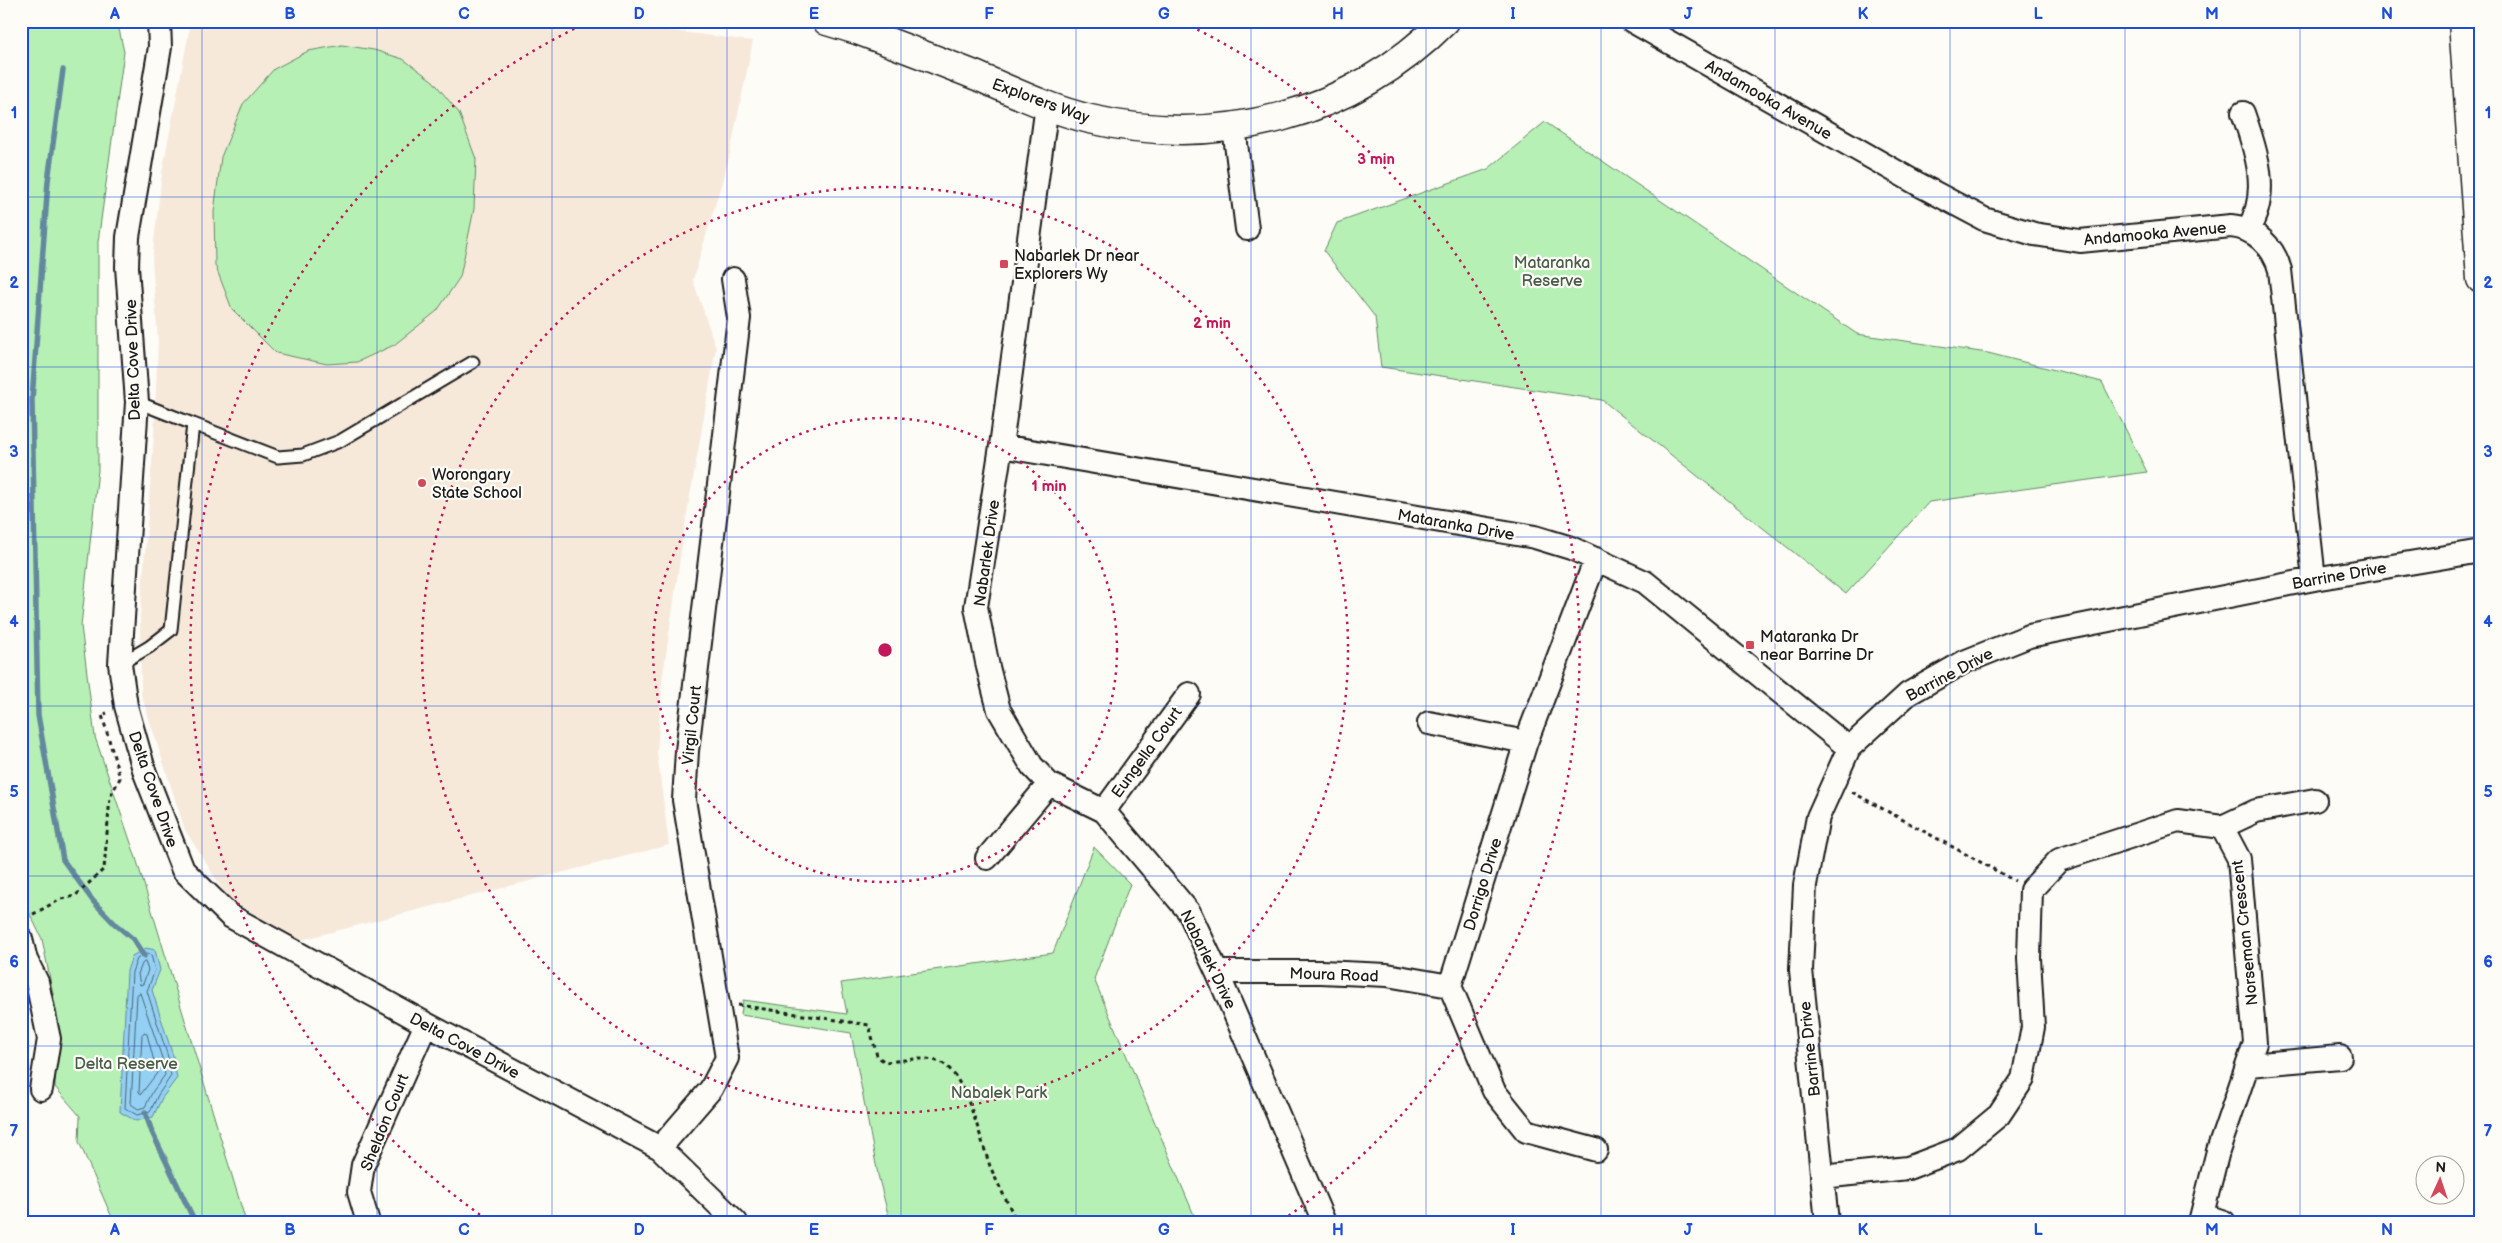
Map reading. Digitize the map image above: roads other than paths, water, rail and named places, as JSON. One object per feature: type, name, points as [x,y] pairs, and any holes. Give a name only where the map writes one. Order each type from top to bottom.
[{"type":"street","name":"Delta Cove Drive","points":[[159,21],[160,47],[128,237],[127,267],[137,402],[120,664],[126,706],[145,773],[182,870],[230,916],[426,1024],[660,1148],[736,1222]]},
{"type":"street","name":"Explorers Way","points":[[827,21],[903,47],[1047,105],[1089,119],[1152,129],[1184,131],[1234,128],[1282,117],[1314,107],[1357,88],[1407,56],[1445,21]]},
{"type":"street","name":"Andamooka Avenue","points":[[1632,21],[1918,184],[1984,218],[2034,234],[2080,241],[2217,226],[2239,226],[2248,230],[2270,249],[2277,260],[2280,270],[2314,579]]},
{"type":"street","points":[[2463,21],[2481,280]]},
{"type":"street","name":"Nabarlek Drive","points":[[1047,105],[1001,446],[976,607],[999,710],[1032,766],[1049,784],[1104,811],[1189,912],[1217,972],[1324,1222]]},
{"type":"street","points":[[2243,113],[2253,141],[2260,182],[2257,212],[2248,230]]},
{"type":"street","points":[[1234,128],[1247,229]]},
{"type":"street","name":"Virgil Court","points":[[660,1148],[710,1089],[727,1058],[720,1003],[684,800],[687,751],[739,318],[733,279]]},
{"type":"street","name":"Mataranka Drive","points":[[1001,446],[1535,538],[1571,548],[1646,582],[1849,748]]},
{"type":"street","name":"Barrine Drive","points":[[1828,1222],[1801,970],[1806,886],[1818,817],[1849,748],[1882,715],[1908,694],[1964,662],[2029,636],[2314,579],[2481,551]]},
{"type":"street","name":"Dorrigo Drive","points":[[1450,986],[1526,742],[1596,559]]},
{"type":"street","name":"Eungella Court","points":[[1104,811],[1189,694]]},
{"type":"street","points":[[1429,724],[1526,742]]},
{"type":"street","points":[[987,858],[1049,784]]},
{"type":"street","points":[[1822,1177],[1908,1168],[1958,1149],[1999,1115],[2023,1079],[2033,1027],[2029,958],[2031,890],[2059,860],[2178,820],[2222,827],[2256,811],[2315,800]]},
{"type":"street","name":"Norseman Crescent","points":[[2202,1218],[2218,1151],[2255,1043],[2239,859],[2222,827]]},
{"type":"street","points":[[23,953],[37,982],[49,1039],[41,1089]]},
{"type":"street","name":"Moura Road","points":[[1217,972],[1321,972],[1387,975],[1450,986]]},
{"type":"street","points":[[1450,986],[1494,1091],[1526,1131],[1596,1150]]},
{"type":"street","name":"Sheldon Court","points":[[368,1222],[359,1192],[363,1165],[426,1024]]},
{"type":"street","points":[[2249,1065],[2340,1057]]},
{"type":"street","points":[[2202,1218],[2224,1222]]},
{"type":"lane","points":[[137,402],[278,457],[303,455],[340,442],[474,362]]},
{"type":"lane","points":[[120,664],[150,647],[171,630],[193,424]]},
{"type":"water","points":[[146,948],[155,950],[160,970],[152,990],[173,1056],[177,1078],[162,1098],[153,1117],[136,1121],[120,1112],[127,971],[132,956]]},
{"type":"waterway","points":[[63,70],[48,181],[32,400],[38,715],[63,860],[93,901],[115,924],[133,939],[144,956]]},
{"type":"waterway","points":[[145,1112],[152,1132],[195,1222]]},
{"type":"place","name":"Nabarlek Dr near Explorers Wy","points":[[1004,264]]},
{"type":"place","name":"Worongary State School","points":[[422,483]]},
{"type":"place","name":"Mataranka Dr near Barrine Dr","points":[[1750,645]]},
{"type":"park label","name":"Mataranka Reserve","points":[[1552,271]]},
{"type":"park label","name":"Delta Reserve","points":[[126,1063]]},
{"type":"park label","name":"Nabalek Park","points":[[999,1092]]}]
